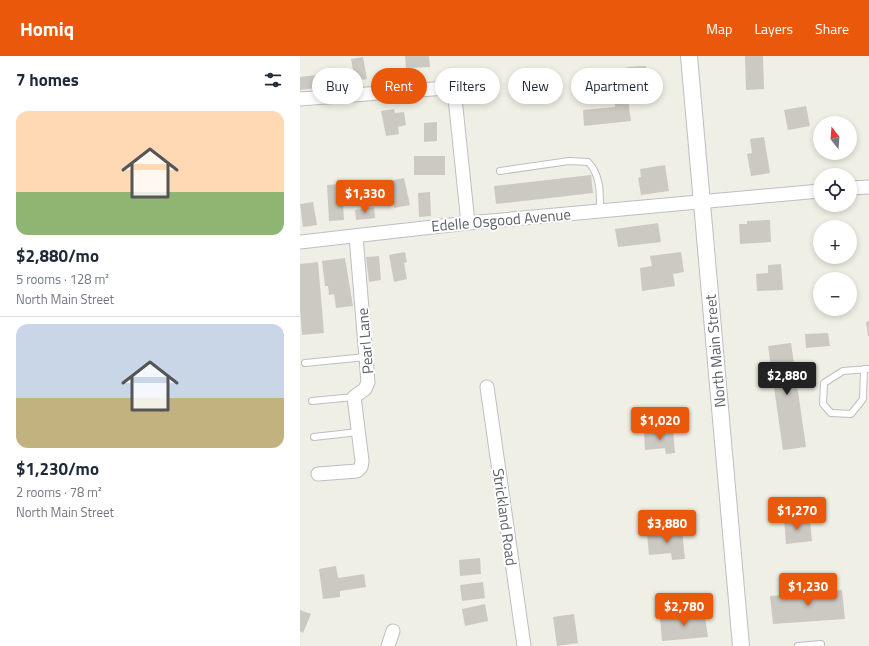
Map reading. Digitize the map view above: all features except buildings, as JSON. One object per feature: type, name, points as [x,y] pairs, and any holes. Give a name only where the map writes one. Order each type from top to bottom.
[{"type":"street","name":"North Main Street","points":[[689,56],[741,646]]},
{"type":"street","points":[[300,99],[446,88],[455,98],[468,223]]},
{"type":"street","points":[[857,188],[869,187]]},
{"type":"street","name":"Edelle Osgood Avenue","points":[[300,242],[468,223],[813,192]]},
{"type":"street","name":"Pearl Lane","points":[[318,474],[357,471],[360,469],[362,461],[354,397],[365,389],[368,382],[356,236]]},
{"type":"street","name":"Strickland Road","points":[[487,387],[524,646]]},
{"type":"street","points":[[388,646],[393,631]]},
{"type":"lane","points":[[500,171],[569,161],[588,162],[597,174],[600,190],[600,211]]},
{"type":"lane","points":[[305,363],[366,357]]},
{"type":"lane","points":[[867,369],[864,399],[851,414],[831,412],[823,404],[824,383],[843,371],[867,369]]},
{"type":"lane","points":[[312,400],[354,397]]},
{"type":"lane","points":[[314,437],[358,432]]},
{"type":"lane","points":[[798,646],[820,644]]}]
